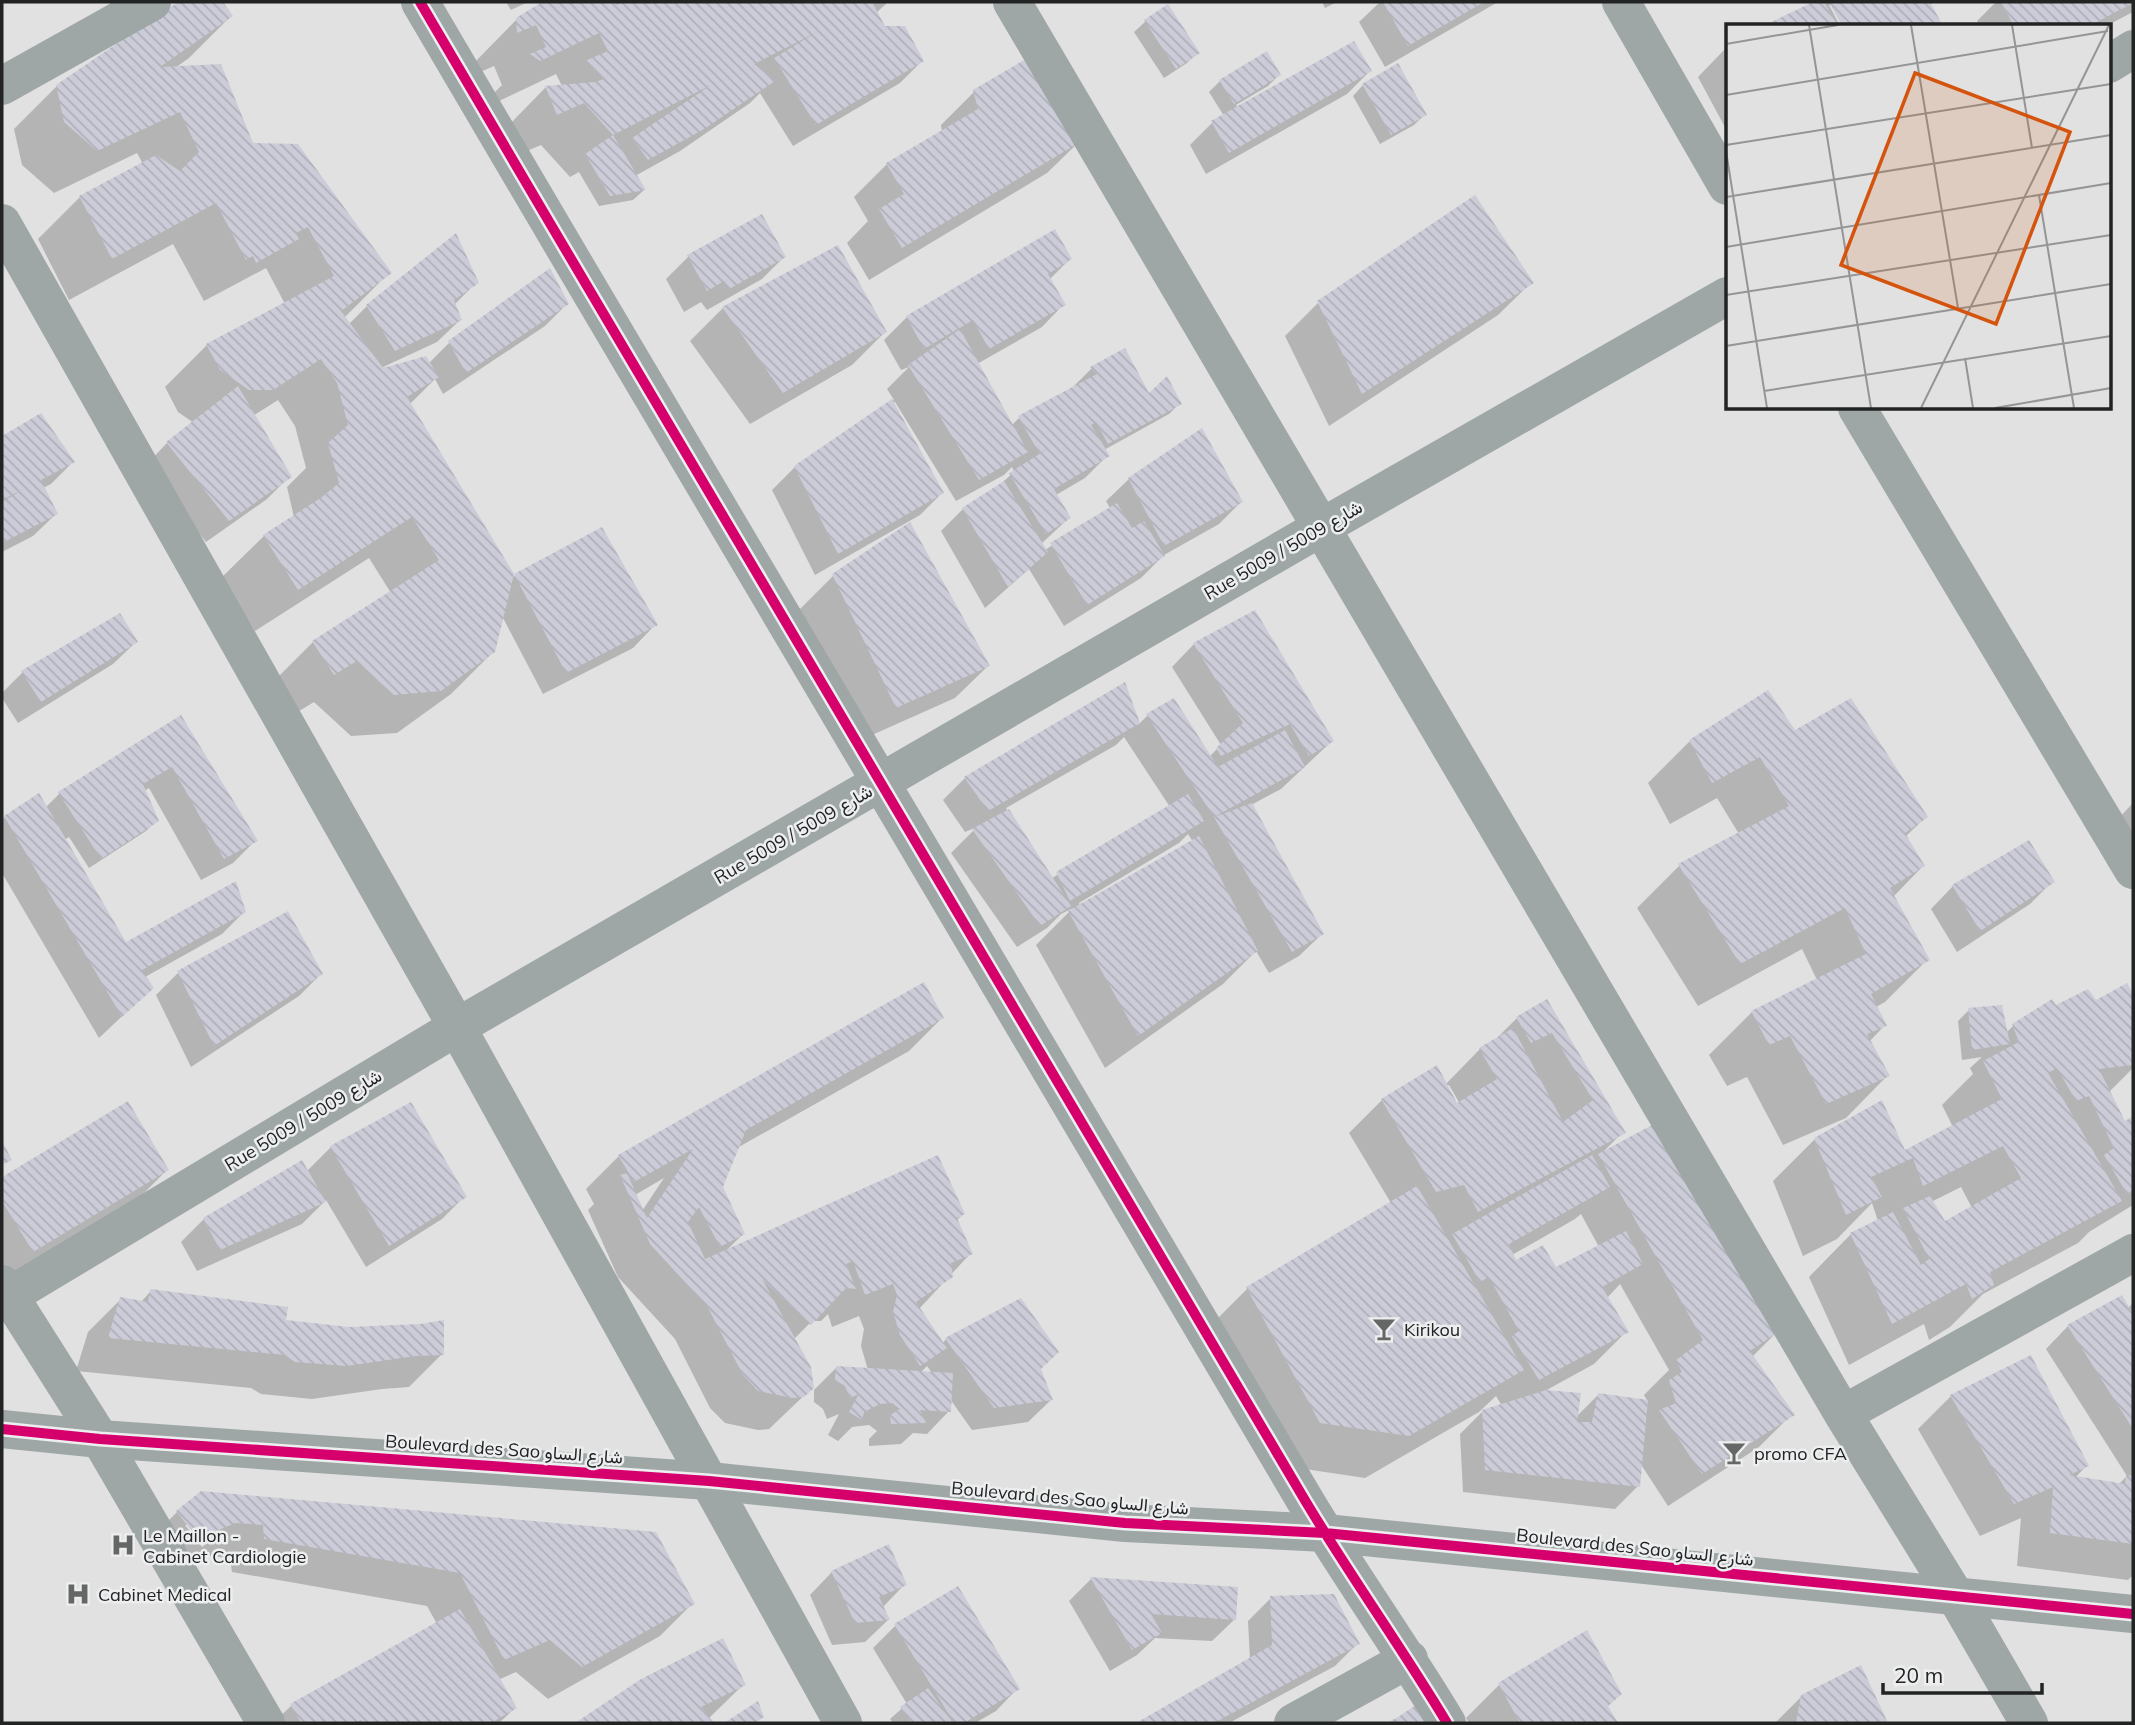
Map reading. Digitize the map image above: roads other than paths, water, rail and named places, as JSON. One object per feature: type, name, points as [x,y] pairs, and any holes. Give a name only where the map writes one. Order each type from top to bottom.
[{"type":"street","points":[[2,86],[152,2]]},
{"type":"street","points":[[420,2],[1325,1534],[1409,1659],[1447,1723]]},
{"type":"street","points":[[1012,2],[1843,1414],[1956,1597],[2029,1723]]},
{"type":"street","points":[[1621,2],[1726,184]]},
{"type":"street","points":[[2110,63],[2133,49]]},
{"type":"street","points":[[2,223],[457,1027],[843,1723]]},
{"type":"street","name":"Rue 5009 / شارع 5009","points":[[5,1290],[1322,527],[1726,297]]},
{"type":"street","points":[[1858,410],[2133,870]]},
{"type":"street","points":[[1843,1414],[2133,1253]]},
{"type":"street","points":[[5,1290],[100,1439],[266,1723]]},
{"type":"street","name":"Boulevard des Sao شارع الساو","points":[[2,1429],[100,1439],[709,1481],[1125,1523],[1325,1534],[2133,1614]]},
{"type":"street","points":[[1293,1723],[1409,1659]]},
{"type":"place","name":"Kirikou","points":[[1384,1329]]},
{"type":"place","name":"promo CFA","points":[[1734,1453]]},
{"type":"place","name":"Le Maillon - Cabinet Cardiologie","points":[[123,1545]]},
{"type":"place","name":"Cabinet Medical","points":[[78,1594]]}]
